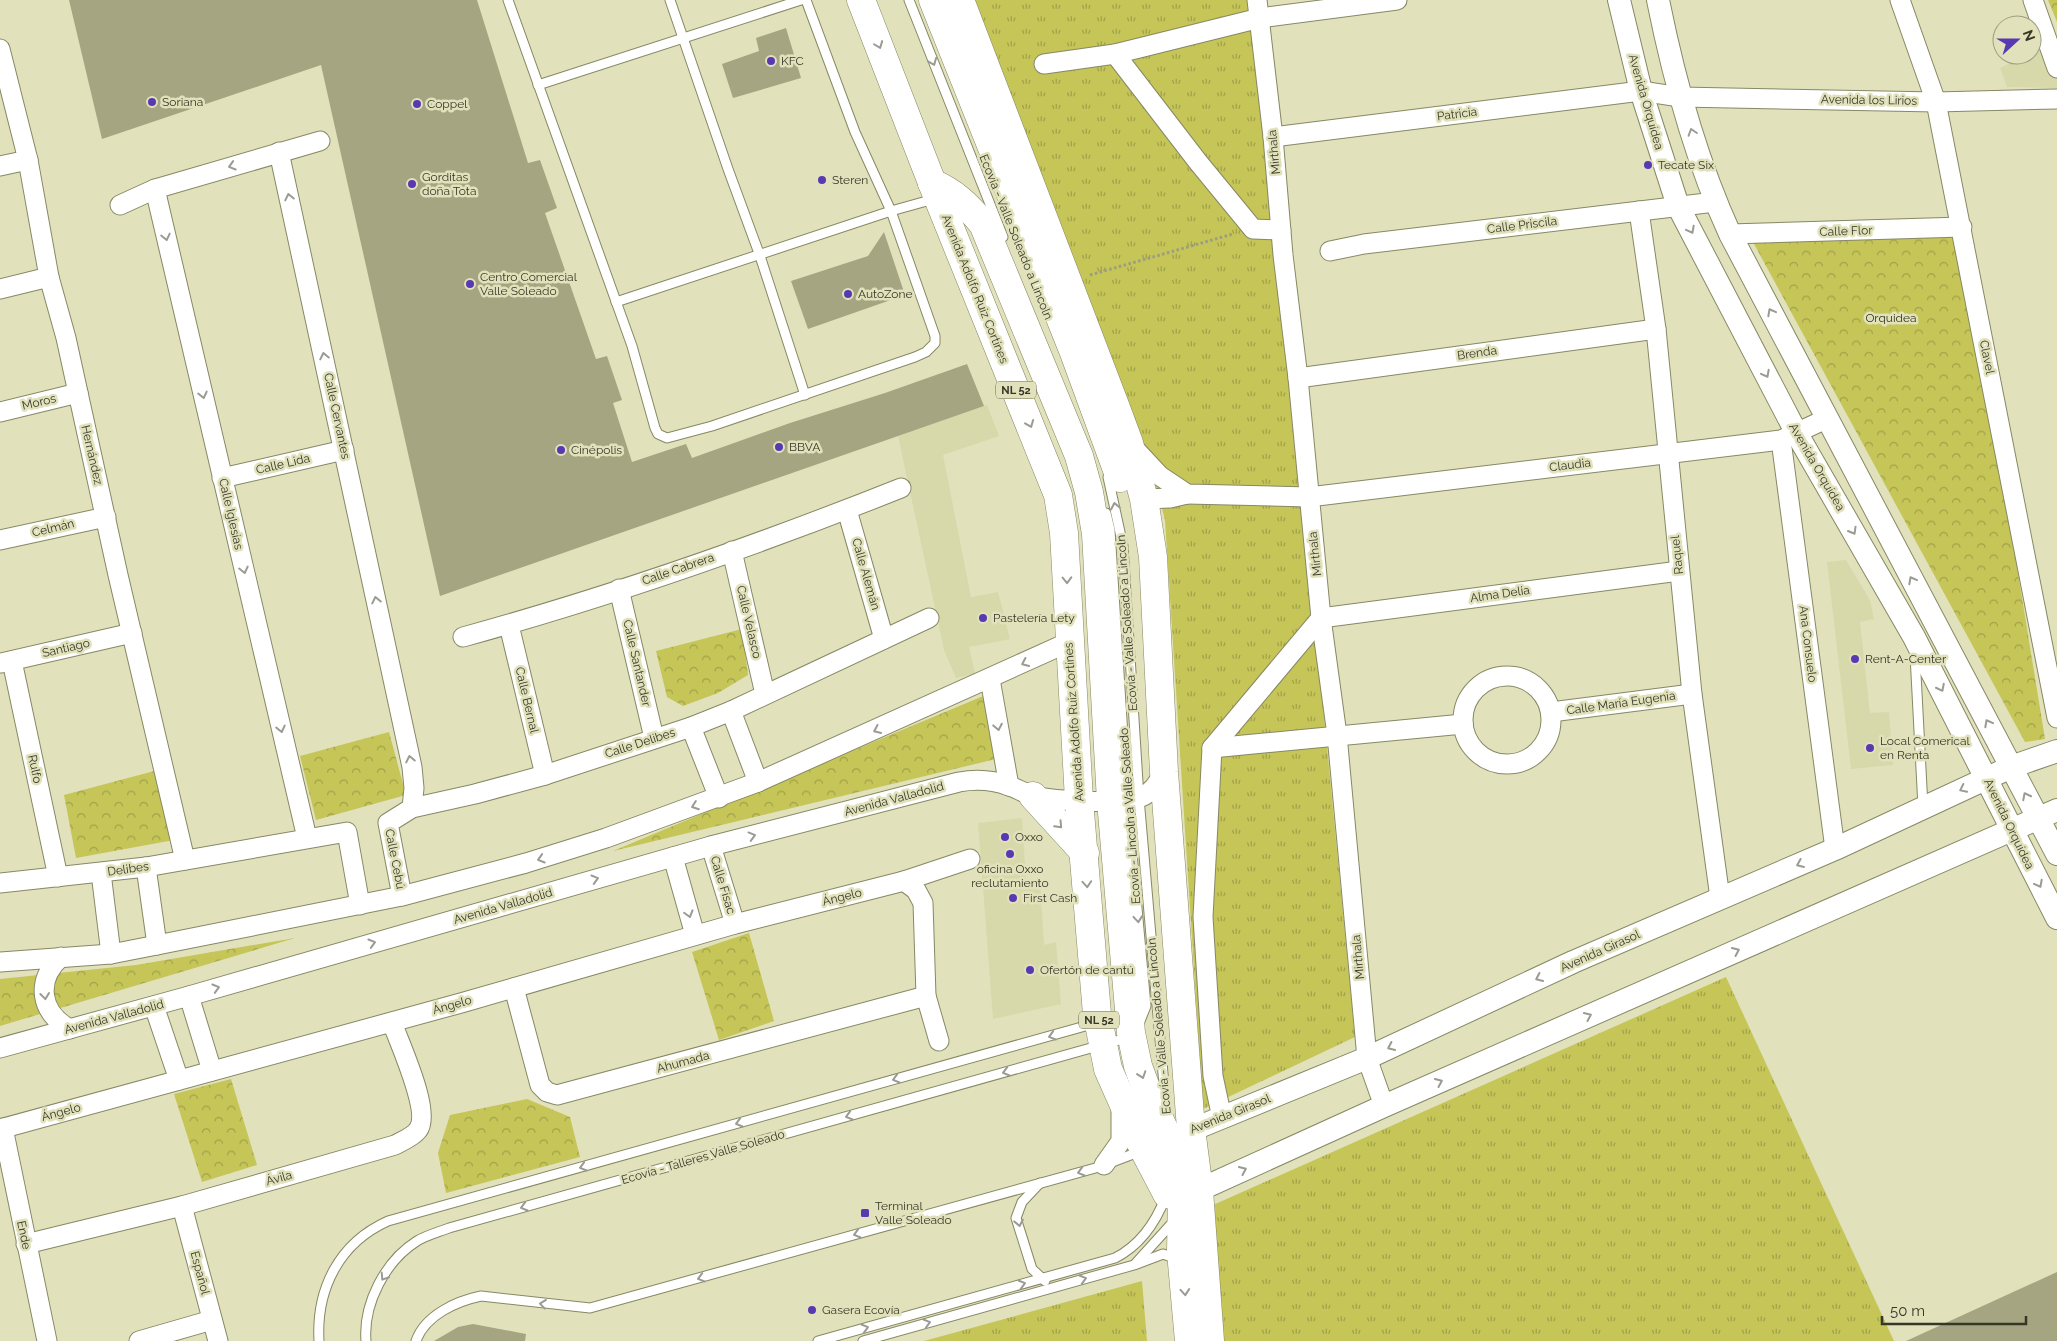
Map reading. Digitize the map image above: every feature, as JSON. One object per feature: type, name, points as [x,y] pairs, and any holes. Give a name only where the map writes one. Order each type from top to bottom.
[{"type":"main road","name":"Avenida Adolfo Ruiz Cortínes","points":[[862,0],[935,191],[1058,495],[1064,533],[1079,800],[1101,1034],[1108,1069],[1116,1086],[1172,1138],[1182,1202]]},
{"type":"main road","points":[[933,0],[1114,456],[1126,496],[1134,549],[1142,791]]},
{"type":"main road","points":[[946,0],[1110,415],[1133,490],[1146,574],[1142,791],[1131,1033],[1138,1066],[1149,1096],[1172,1138]]},
{"type":"main road","name":"Avenida Adolfo Ruiz Cortínes","points":[[960,0],[1069,281],[1129,443],[1141,490],[1153,557],[1142,791],[1172,1138],[1182,1202],[1210,1341]]},
{"type":"main road","points":[[935,191],[947,189],[967,205],[983,224],[1079,456],[1089,492],[1142,791]]},
{"type":"main road","points":[[1021,791],[1085,853]]},
{"type":"main road","points":[[1182,1202],[1181,1259],[1189,1341]]},
{"type":"street","points":[[1044,64],[1115,54],[1258,9],[1397,0]]},
{"type":"street","name":"Avenida Orquídea","points":[[1619,0],[1641,91],[1678,206],[1789,437],[1914,637],[2057,918]]},
{"type":"street","points":[[1658,0],[1680,97],[1715,202],[1826,418],[2011,766],[2047,814],[2057,854]]},
{"type":"street","name":"Clavel","points":[[1900,0],[1936,102],[2057,718]]},
{"type":"street","points":[[2033,0],[2057,68]]},
{"type":"street","name":"Mirthala","points":[[1258,9],[1298,378],[1321,618],[1337,735],[1367,1058],[1384,1106]]},
{"type":"street","name":"Hernández","points":[[0,49],[28,160],[49,277],[66,338],[185,860]]},
{"type":"street","points":[[1115,54],[1198,162],[1253,229],[1281,230]]},
{"type":"street","name":"Patricia","points":[[1273,137],[1641,91],[1680,97]]},
{"type":"street","name":"Avenida los Lirios","points":[[1680,97],[1936,102],[2057,99]]},
{"type":"street","points":[[120,205],[155,189],[320,141]]},
{"type":"street","name":"Calle Cervantes","points":[[279,152],[412,767],[414,788],[412,808]]},
{"type":"street","points":[[0,166],[28,160]]},
{"type":"street","name":"Calle Iglesias","points":[[155,189],[306,838]]},
{"type":"street","name":"Calle Priscila","points":[[1330,251],[1715,202]]},
{"type":"street","name":"Raquel","points":[[1639,211],[1656,329],[1692,694],[1720,898]]},
{"type":"street","name":"Calle Flor","points":[[1730,234],[1962,227]]},
{"type":"street","points":[[0,289],[49,277]]},
{"type":"street","name":"Brenda","points":[[1298,378],[1656,329]]},
{"type":"street","name":"Moros","points":[[0,412],[78,393]]},
{"type":"street","name":"Claudia","points":[[1141,490],[1170,498],[1187,494],[1309,497],[1789,437],[1826,418]]},
{"type":"street","name":"Ana Consuelo","points":[[1789,437],[1834,849]]},
{"type":"street","points":[[1129,443],[1160,476],[1187,494]]},
{"type":"street","name":"Calle Lida","points":[[222,478],[344,450]]},
{"type":"street","name":"Calle Cabrera","points":[[464,637],[620,589],[732,551],[847,510],[901,488]]},
{"type":"street","name":"Calle Alemán","points":[[847,510],[884,639]]},
{"type":"street","name":"Celmán","points":[[0,540],[106,517]]},
{"type":"street","name":"Calle Velasco","points":[[732,551],[765,694]]},
{"type":"street","name":"Alma Delia","points":[[1321,618],[1679,571]]},
{"type":"street","name":"Calle Santander","points":[[620,589],[654,738]]},
{"type":"street","name":"Calle Delibes","points":[[388,823],[412,808],[476,794],[544,775],[691,727],[731,711],[929,618]]},
{"type":"street","points":[[1222,1118],[1213,1076],[1203,917],[1212,748],[1321,618]]},
{"type":"street","name":"Calle Bernal","points":[[508,624],[544,775]]},
{"type":"street","name":"Santiago","points":[[6,662],[132,633]]},
{"type":"street","points":[[0,962],[111,954],[402,896],[526,864],[719,798],[990,679],[1069,642]]},
{"type":"street","name":"Rulfo","points":[[6,662],[58,877]]},
{"type":"street","name":"Calle María Eugenia","points":[[1508,676],[1531,682],[1540,690],[1551,712],[1551,728],[1545,743],[1535,754],[1521,762],[1505,764],[1483,756],[1477,752],[1468,739],[1463,724],[1464,711],[1475,690],[1484,682],[1508,676]]},
{"type":"street","points":[[990,679],[1021,791]]},
{"type":"street","name":"Calle María Eugenia","points":[[1551,712],[1692,694]]},
{"type":"street","points":[[731,711],[758,782]]},
{"type":"street","points":[[1212,748],[1463,724]]},
{"type":"street","points":[[691,727],[719,798]]},
{"type":"street","name":"Avenida Girasol","points":[[1172,1138],[1367,1058],[1573,962],[1834,849],[2011,766],[2057,751]]},
{"type":"street","name":"Avenida Valladolid","points":[[0,1048],[154,1006],[711,846],[960,782],[975,779],[1021,791],[1079,800],[1142,791]]},
{"type":"street","points":[[1182,1202],[1384,1106],[2047,814]]},
{"type":"street","name":"Calle Cebú","points":[[388,823],[402,896]]},
{"type":"street","points":[[306,838],[347,832],[360,905]]},
{"type":"street","name":"Delibes","points":[[0,883],[146,867],[306,838]]},
{"type":"street","name":"Calle Fisac","points":[[711,846],[735,924]]},
{"type":"street","points":[[673,857],[695,935]]},
{"type":"street","name":"Ángelo","points":[[1,1129],[514,988],[735,924],[904,881],[970,859]]},
{"type":"street","points":[[146,867],[157,945]]},
{"type":"street","points":[[101,873],[111,954]]},
{"type":"street","points":[[904,881],[916,890],[923,903],[926,996],[940,1041]]},
{"type":"street","points":[[61,957],[47,974],[44,996],[52,1016],[70,1029]]},
{"type":"street","name":"Ahumada","points":[[514,988],[540,1085],[547,1092],[557,1095],[926,996]]},
{"type":"street","points":[[189,996],[212,1071]]},
{"type":"street","points":[[154,1006],[179,1080]]},
{"type":"street","name":"Ávila","points":[[26,1244],[182,1206],[395,1144],[418,1130],[422,1119],[421,1103],[392,1022]]},
{"type":"street","points":[[1104,1165],[1122,1141],[1121,1109],[1116,1086]]},
{"type":"street","name":"Ende","points":[[1,1129],[47,1341]]},
{"type":"street","name":"Español","points":[[182,1206],[218,1341]]},
{"type":"street","points":[[139,1341],[212,1320]]},
{"type":"lane","points":[[508,0],[632,346],[655,428],[662,436],[667,438],[712,426],[916,357],[926,352],[935,343],[935,336],[890,211],[855,132],[806,0]]},
{"type":"lane","points":[[670,0],[682,39],[760,256],[805,395]]},
{"type":"lane","points":[[538,85],[802,0]]},
{"type":"lane","points":[[909,0],[1008,250]]},
{"type":"lane","points":[[616,302],[760,256],[890,211],[935,191]]},
{"type":"lane","name":"Ecovía - Valle Soleado a Lincoln","points":[[1071,373],[1100,446],[1114,496],[1123,546],[1172,1138]]},
{"type":"lane","name":"Ecovía - Lincoln a Valle Soleado","points":[[1102,502],[1110,530],[1142,791]]},
{"type":"lane","points":[[1914,637],[1923,808]]},
{"type":"lane","points":[[319,1341],[324,1291],[331,1273],[343,1256],[365,1235],[388,1222],[1101,1034],[1123,1040],[1131,1033]]},
{"type":"lane","name":"Ecovía - Talleres Valle Soleado","points":[[366,1341],[368,1312],[374,1294],[393,1263],[405,1250],[428,1236],[449,1228],[1101,1034]]},
{"type":"lane","points":[[416,1341],[425,1326],[440,1313],[468,1299],[482,1296],[590,1308],[1104,1165],[1172,1138]]},
{"type":"lane","points":[[1040,1183],[1022,1202],[1016,1218],[1032,1269],[1041,1278],[1057,1286]]},
{"type":"lane","points":[[1134,1265],[1182,1202]]},
{"type":"lane","points":[[818,1341],[1125,1253],[1182,1202]]},
{"type":"lane","points":[[863,1341],[1134,1265],[1163,1254],[1181,1259]]},
{"type":"path","points":[[1069,281],[1253,229]]},
{"type":"shaded area","points":[[2046,45],[2057,75],[2057,88],[2007,87],[2000,68],[2006,65],[2042,65],[2042,47]]},
{"type":"shaded area","points":[[987,405],[999,436],[943,455],[971,597],[998,592],[1010,639],[969,647],[975,674],[956,678],[944,650],[898,436]]},
{"type":"shaded area","points":[[1846,560],[1870,600],[1874,619],[1860,622],[1870,713],[1889,712],[1893,765],[1851,769],[1827,562]]},
{"type":"shaded area","points":[[1022,818],[1026,881],[1040,881],[1044,945],[1056,942],[1061,1004],[993,1019],[978,823]]},
{"type":"green space","points":[[972,0],[1255,0],[1355,1037],[1203,1109],[1165,520],[1152,471]]},
{"type":"green space","points":[[2048,0],[2057,0],[2057,22]]},
{"type":"green space","name":"Orquidea","points":[[1747,231],[1963,235],[2045,739],[2025,742]]},
{"type":"green space","points":[[742,629],[748,675],[718,693],[683,706],[667,697],[656,651]]},
{"type":"green space","points":[[988,694],[996,759],[613,851]]},
{"type":"green space","points":[[389,732],[406,795],[316,820],[300,756]]},
{"type":"green space","points":[[158,770],[174,840],[76,858],[64,795]]},
{"type":"green space","points":[[749,933],[774,1021],[719,1040],[692,952]]},
{"type":"green space","points":[[295,938],[0,1026],[0,979],[136,965]]},
{"type":"green space","points":[[1726,977],[1894,1341],[1223,1341],[1213,1205]]},
{"type":"green space","points":[[231,1079],[257,1165],[202,1182],[174,1094]]},
{"type":"green space","points":[[527,1099],[570,1117],[580,1157],[446,1193],[438,1153],[450,1115]]},
{"type":"green space","points":[[1142,1281],[1147,1341],[924,1341]]},
{"type":"building","name":"Centro Comercial Valle Soleado","points":[[69,0],[477,0],[528,163],[540,160],[557,208],[545,213],[596,359],[607,356],[622,400],[613,403],[632,462],[686,444],[692,458],[967,364],[984,406],[440,596],[321,65],[102,139]]},
{"type":"building","points":[[786,28],[801,78],[733,98],[722,64],[759,51],[756,38]]},
{"type":"building","points":[[884,232],[905,295],[808,329],[791,281],[868,256]]},
{"type":"building","points":[[2057,1272],[2057,1341],[1906,1341]]},
{"type":"building","points":[[473,1324],[526,1334],[525,1341],[434,1341],[458,1327]]},
{"type":"place","name":"KFC","points":[[771,61]]},
{"type":"place","name":"Soriana","points":[[152,102]]},
{"type":"place","name":"Coppel","points":[[417,104]]},
{"type":"place","name":"Tecate Six","points":[[1648,165]]},
{"type":"place","name":"Steren","points":[[822,180]]},
{"type":"place","name":"Gorditas doña Tota","points":[[412,184]]},
{"type":"place","name":"Centro Comercial Valle Soleado","points":[[470,284]]},
{"type":"place","name":"AutoZone","points":[[848,294]]},
{"type":"place","name":"BBVA","points":[[779,447]]},
{"type":"place","name":"Cinépolis","points":[[561,450]]},
{"type":"place","name":"Pastelería Lety","points":[[983,618]]},
{"type":"place","name":"Rent-A-Center","points":[[1855,659]]},
{"type":"place","name":"Local Comerical en Renta","points":[[1870,748]]},
{"type":"place","name":"Oxxo","points":[[1005,837]]},
{"type":"place","name":"oficina Oxxo reclutamiento","points":[[1010,854]]},
{"type":"place","name":"First Cash","points":[[1013,898]]},
{"type":"place","name":"Ofertón de cantú","points":[[1030,970]]},
{"type":"place","name":"Terminal Valle Soleado","points":[[865,1213]]},
{"type":"place","name":"Gasera Ecovía","points":[[812,1310]]}]
